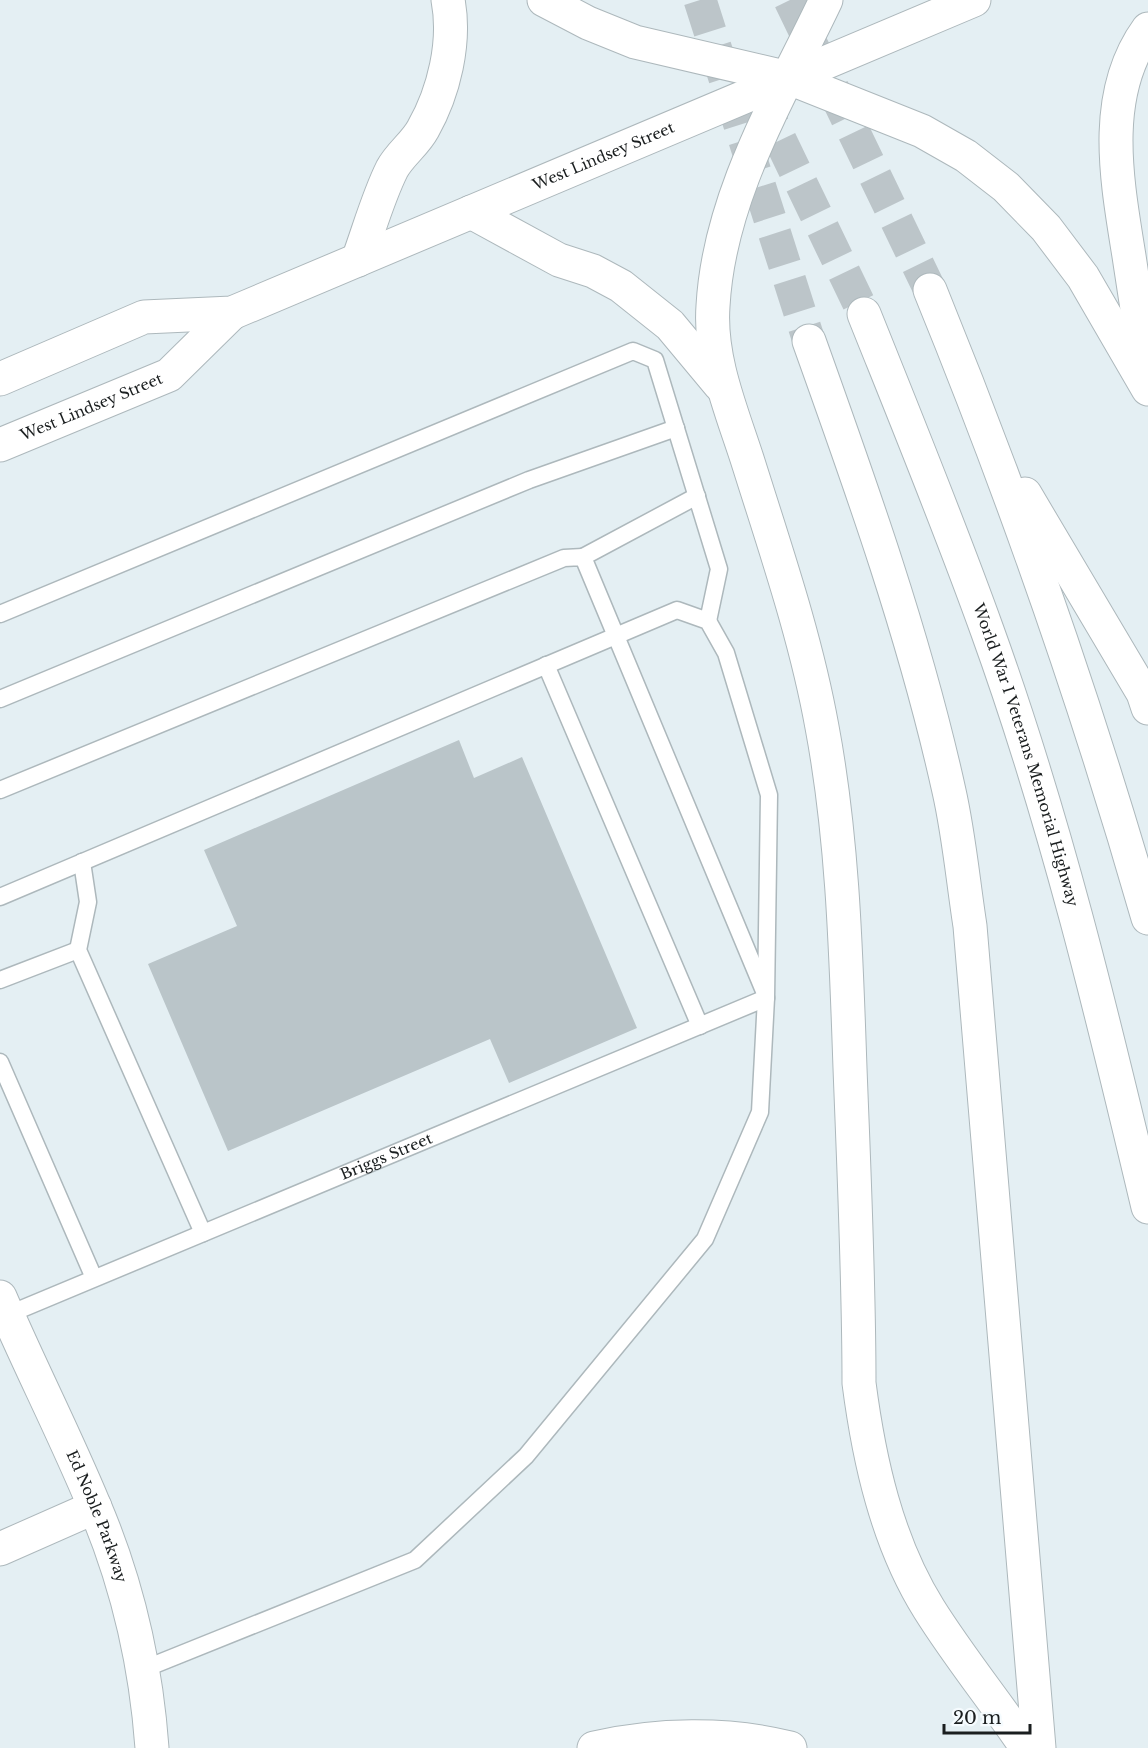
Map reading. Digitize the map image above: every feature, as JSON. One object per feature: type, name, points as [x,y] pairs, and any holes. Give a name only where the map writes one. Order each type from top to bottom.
[{"type":"main road","points":[[358,260],[393,168],[423,129],[442,82],[450,45],[451,15],[448,0]]},
{"type":"main road","points":[[544,0],[588,23],[635,42],[789,78],[922,131],[966,156],[1006,187],[1046,228],[1083,277],[1148,389]]},
{"type":"main road","points":[[826,0],[741,180],[720,242],[712,311],[715,347],[725,391],[797,622],[822,723],[836,808],[846,963],[859,1383],[866,1438],[877,1484],[900,1549],[928,1607],[1027,1748]]},
{"type":"main road","name":"West Lindsey Street","points":[[0,379],[144,317],[232,313],[974,0]]},
{"type":"main road","points":[[1148,29],[1131,63],[1120,94],[1116,129],[1118,188],[1148,382]]},
{"type":"main road","points":[[471,212],[558,260],[593,270],[621,286],[670,325],[725,391]]},
{"type":"main road","points":[[930,290],[985,424],[1066,650],[1148,918]]},
{"type":"main road","name":"West Lindsey Street","points":[[0,445],[169,375],[232,313]]},
{"type":"main road","name":"World War I Veterans Memorial Highway","points":[[864,314],[988,631],[1018,723],[1070,898],[1148,1207]]},
{"type":"main road","points":[[809,340],[872,518],[923,682],[950,794],[970,926],[1039,1748]]},
{"type":"main road","points":[[985,424],[1143,693],[1148,708]]},
{"type":"main road","name":"Ed Noble Parkway","points":[[4,1306],[95,1507],[124,1590],[144,1669],[152,1748]]},
{"type":"main road","points":[[0,1549],[95,1507]]},
{"type":"main road","points":[[594,1748],[624,1741],[677,1737],[733,1740],[790,1748]]},
{"type":"lane","points":[[0,614],[633,351],[655,360],[719,569],[708,621]]},
{"type":"lane","points":[[0,699],[529,480],[676,428]]},
{"type":"lane","points":[[0,790],[564,558],[583,557],[697,496]]},
{"type":"lane","points":[[583,557],[766,998]]},
{"type":"lane","points":[[0,897],[677,610],[708,621],[726,653],[769,795],[766,998],[760,1112],[705,1239],[526,1456],[415,1560],[144,1669]]},
{"type":"lane","points":[[546,665],[700,1026]]},
{"type":"lane","points":[[82,862],[88,903],[78,950],[202,1233]]},
{"type":"lane","points":[[0,980],[78,950]]},
{"type":"lane","name":"Briggs Street","points":[[4,1306],[94,1278],[766,998]]},
{"type":"lane","points":[[0,1062],[94,1278]]},
{"type":"building","points":[[459,740],[474,778],[522,757],[637,1028],[509,1083],[490,1039],[228,1151],[148,964],[237,926],[204,850]]},
{"type":"tunnel","points":[[700,0],[809,341]]},
{"type":"tunnel","points":[[790,0],[930,290]]},
{"type":"tunnel","points":[[759,96],[864,314]]}]
